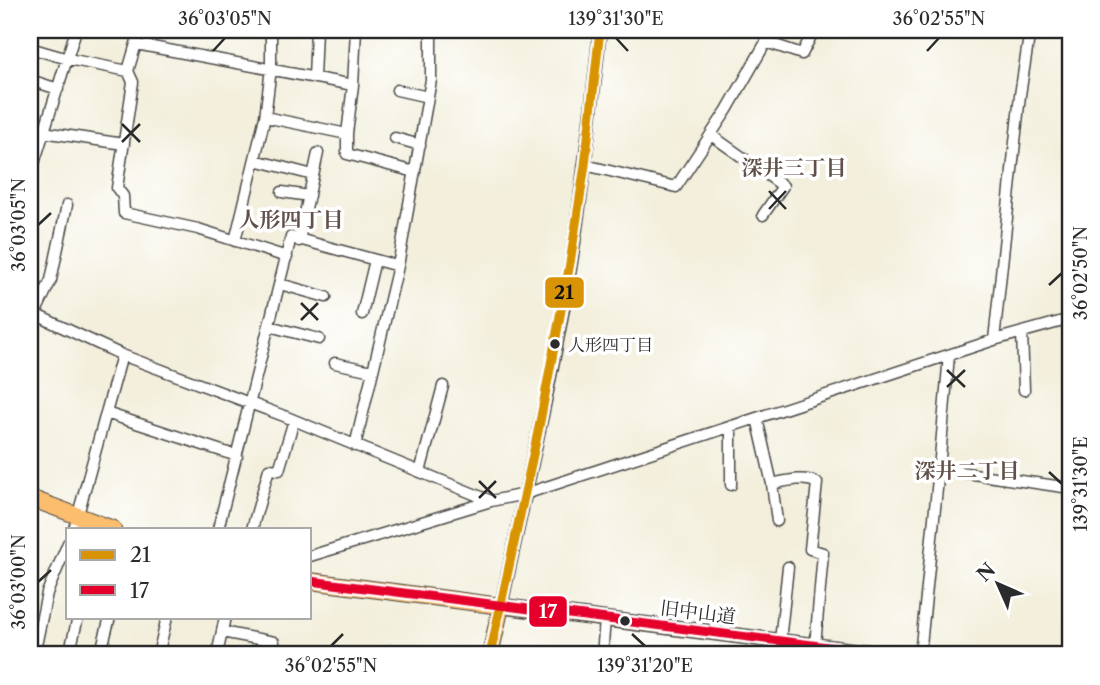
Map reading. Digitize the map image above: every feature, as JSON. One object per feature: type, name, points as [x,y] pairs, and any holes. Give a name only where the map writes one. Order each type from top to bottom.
[{"type":"main road","points":[[30,498],[76,523],[103,528]]},
{"type":"main road","points":[[312,581],[501,607],[490,655]]},
{"type":"main road","name":"旧中山道","points":[[501,607],[881,655]]},
{"type":"street","points":[[30,176],[38,136],[58,89],[76,30]]},
{"type":"street","points":[[140,30],[128,71],[133,82],[117,188],[123,196],[124,213],[198,229],[287,257]]},
{"type":"street","points":[[235,241],[265,117],[271,68],[271,30]]},
{"type":"street","points":[[314,78],[316,30]]},
{"type":"street","points":[[356,30],[347,153],[415,172]]},
{"type":"street","points":[[355,446],[398,266],[431,80],[431,30]]},
{"type":"street","points":[[501,607],[566,286],[600,30]]},
{"type":"street","points":[[584,165],[676,187],[711,135],[766,42],[802,54],[814,30]]},
{"type":"street","points":[[994,340],[1020,95],[1030,30]]},
{"type":"street","points":[[135,44],[353,85]]},
{"type":"street","points":[[30,48],[68,60],[128,71]]},
{"type":"street","points":[[30,80],[58,89]]},
{"type":"street","points":[[397,90],[428,97]]},
{"type":"street","points":[[265,117],[347,134]]},
{"type":"street","points":[[711,135],[783,186],[764,215]]},
{"type":"street","points":[[38,136],[124,144]]},
{"type":"street","points":[[395,138],[420,145]]},
{"type":"street","points":[[299,240],[317,153]]},
{"type":"street","points":[[255,160],[313,175]]},
{"type":"street","points":[[282,192],[309,196]]},
{"type":"street","points":[[67,205],[51,280],[33,313],[122,355],[294,420],[491,501]]},
{"type":"street","points":[[218,528],[291,237],[398,266]]},
{"type":"street","points":[[362,314],[375,261]]},
{"type":"street","points":[[280,284],[326,297]]},
{"type":"street","points":[[312,555],[491,501],[525,494],[994,340],[1070,318]]},
{"type":"street","points":[[269,326],[319,339]]},
{"type":"street","points":[[1022,332],[1024,390]]},
{"type":"street","points":[[76,523],[122,355]]},
{"type":"street","points":[[920,655],[948,355]]},
{"type":"street","points":[[335,363],[372,371]]},
{"type":"street","points":[[419,472],[443,386]]},
{"type":"street","points":[[106,413],[237,456]]},
{"type":"street","points":[[757,418],[772,484],[777,522]]},
{"type":"street","points":[[252,528],[269,469],[279,470],[294,420]]},
{"type":"street","points":[[731,426],[731,485]]},
{"type":"street","points":[[939,469],[1070,488]]},
{"type":"street","points":[[772,484],[813,480],[817,483],[810,548],[823,553],[815,646]]},
{"type":"street","points":[[34,655],[47,593],[66,547]]},
{"type":"street","points":[[780,642],[788,567]]},
{"type":"street","points":[[69,655],[78,618]]},
{"type":"street","points":[[100,655],[110,618]]},
{"type":"street","points":[[158,655],[167,618]]},
{"type":"street","points":[[217,655],[225,618]]},
{"type":"street","points":[[602,655],[605,620]]},
{"type":"street","points":[[222,632],[274,642]]},
{"type":"transit line","name":"21","points":[[490,655],[539,427],[570,263],[585,165],[600,30]]},
{"type":"transit line","name":"17","points":[[312,581],[890,655]]},
{"type":"place","name":"人形四丁目","points":[[555,344]]},
{"type":"district","name":"深井三丁目","points":[[794,168]]},
{"type":"district","name":"人形四丁目","points":[[291,220]]},
{"type":"district","name":"深井二丁目","points":[[967,471]]}]
